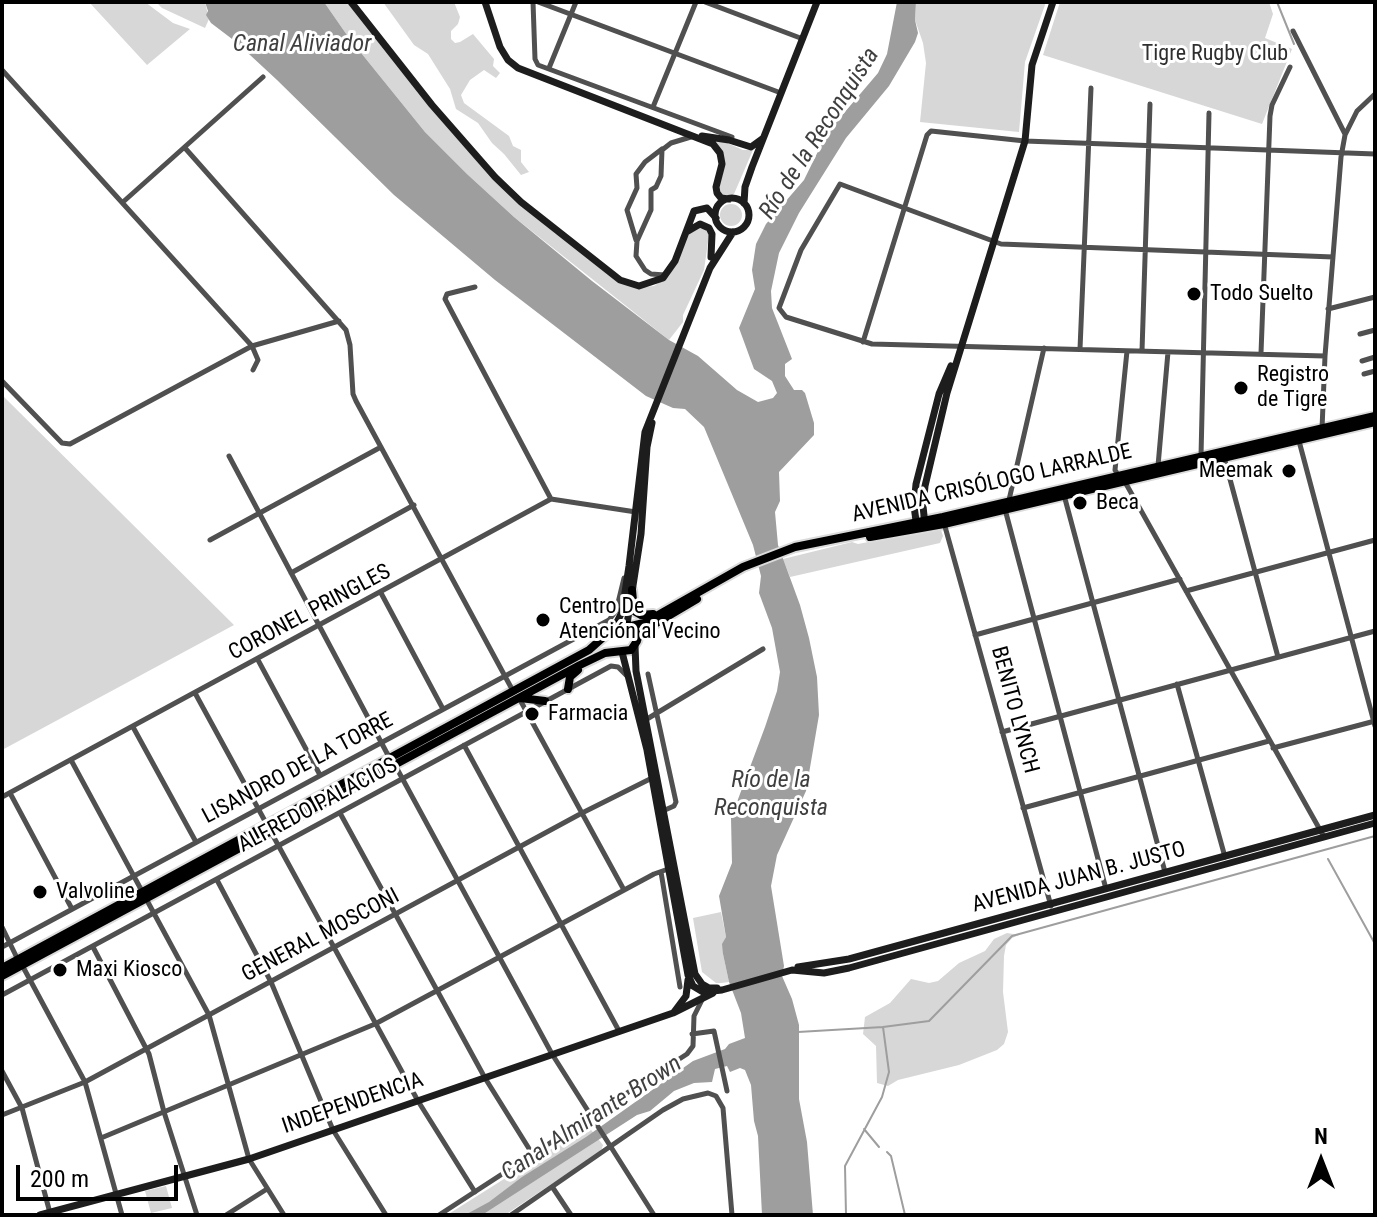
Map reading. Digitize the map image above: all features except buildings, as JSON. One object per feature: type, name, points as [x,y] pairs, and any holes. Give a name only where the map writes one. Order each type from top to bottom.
[{"type":"main road","points":[[351,2],[452,129],[521,202],[620,280],[639,286],[648,285],[666,275],[675,261],[692,215],[700,208],[711,209],[724,230],[733,232]]},
{"type":"main road","points":[[485,2],[500,47],[518,68],[713,144],[720,153],[722,169],[716,187],[721,198],[744,203]]},
{"type":"main road","points":[[720,989],[709,988],[697,979],[668,869],[665,810],[636,671],[636,642],[629,625],[639,513],[655,409],[710,268],[733,232],[747,224],[749,213],[744,203],[745,187],[817,2]]},
{"type":"main road","points":[[921,525],[925,486],[961,346],[1025,141],[1032,65],[1053,2]]},
{"type":"main road","points":[[696,135],[751,147],[763,137]]},
{"type":"main road","points":[[711,257],[720,204],[731,199],[752,167]]},
{"type":"main road","points":[[686,233],[694,225],[709,228],[712,234],[710,268]]},
{"type":"main road","name":"AVENIDA CRISÓLOGO LARRALDE","points":[[611,626],[644,623],[782,551],[944,521],[1119,475],[1223,454],[1375,416]]},
{"type":"main road","name":"AVENIDA CRISÓLOGO LARRALDE","points":[[1008,505],[1063,495],[1119,475],[1375,422]]},
{"type":"main road","points":[[2,976],[20,962],[516,694],[589,650],[622,612],[639,513]]},
{"type":"main road","name":"AVENIDA CRISÓLOGO LARRALDE","points":[[516,694],[605,653],[620,652],[653,625],[725,580]]},
{"type":"main road","points":[[632,590],[632,607],[637,613],[648,616],[665,611]]},
{"type":"main road","points":[[611,626],[610,645],[620,652],[635,698],[688,975],[698,990],[708,992],[720,989]]},
{"type":"main road","points":[[568,689],[568,680],[580,665]]},
{"type":"main road","points":[[516,694],[545,701]]},
{"type":"main road","name":"AVENIDA JUAN B. JUSTO","points":[[720,989],[792,969],[824,973],[840,970],[1052,907],[1322,834],[1375,815]]},
{"type":"main road","name":"AVENIDA JUAN B. JUSTO","points":[[1052,907],[1225,857],[1375,823]]},
{"type":"main road","points":[[2,968],[20,962]]},
{"type":"main road","points":[[673,1013],[686,996],[688,975]]},
{"type":"main road","name":"INDEPENDENCIA","points":[[40,1215],[249,1159],[673,1013],[720,989]]},
{"type":"street","points":[[732,137],[538,65],[535,59],[536,2],[781,94]]},
{"type":"street","points":[[549,68],[576,2]]},
{"type":"street","points":[[653,107],[696,2]]},
{"type":"street","points":[[705,2],[803,39]]},
{"type":"street","points":[[1293,31],[1345,135]]},
{"type":"street","points":[[1261,353],[1272,105],[1290,67]]},
{"type":"street","points":[[2,70],[252,346],[258,360],[253,370]]},
{"type":"street","points":[[123,202],[263,77]]},
{"type":"street","points":[[1080,349],[1091,88]]},
{"type":"street","points":[[1322,431],[1328,309],[1345,135],[1357,111],[1375,94]]},
{"type":"street","points":[[1142,351],[1150,104]]},
{"type":"street","points":[[1201,456],[1209,113]]},
{"type":"street","points":[[862,342],[927,135],[931,131],[1025,141],[1375,154]]},
{"type":"street","points":[[637,241],[627,210],[637,188],[639,168],[665,147],[696,135]]},
{"type":"street","points":[[637,188],[651,190],[656,187],[661,176],[661,154],[665,147]]},
{"type":"street","points":[[185,148],[339,321],[349,340],[353,394],[624,890]]},
{"type":"street","points":[[1325,356],[862,342],[786,317],[779,311],[797,258],[840,184],[994,242],[1013,245],[1333,257]]},
{"type":"street","points":[[651,190],[651,210],[637,241],[636,256],[651,274],[666,275]]},
{"type":"street","points":[[475,287],[447,294],[445,299],[551,499],[639,513]]},
{"type":"street","points":[[1328,309],[1375,297]]},
{"type":"street","points":[[2,381],[65,445],[76,442],[252,346],[339,321]]},
{"type":"street","points":[[1360,334],[1375,330]]},
{"type":"street","points":[[1044,348],[1006,513],[1106,889]]},
{"type":"street","points":[[1127,351],[1119,475],[1322,834]]},
{"type":"street","points":[[1158,466],[1168,352]]},
{"type":"street","points":[[1362,361],[1375,357]]},
{"type":"street","points":[[1364,374],[1375,371]]},
{"type":"street","points":[[1273,748],[1375,723],[1298,440]]},
{"type":"street","points":[[210,540],[381,447]]},
{"type":"street","points":[[1223,454],[1278,657]]},
{"type":"street","points":[[229,456],[552,1054],[654,1215]]},
{"type":"street","points":[[1063,495],[1165,873]]},
{"type":"street","name":"CORONEL PRINGLES","points":[[2,797],[551,499]]},
{"type":"street","points":[[291,573],[414,505]]},
{"type":"street","name":"BENITO LYNCH","points":[[944,521],[1052,907]]},
{"type":"street","points":[[1186,591],[1375,540]]},
{"type":"street","points":[[975,635],[1180,579]]},
{"type":"street","points":[[381,593],[443,709]]},
{"type":"street","name":"LISANDRO DE LA TORRE","points":[[2,947],[505,676],[611,626]]},
{"type":"street","points":[[1002,732],[1375,631]]},
{"type":"street","points":[[647,719],[763,649]]},
{"type":"street","points":[[258,660],[320,775]]},
{"type":"street","name":"ALFREDO PALACIOS","points":[[2,995],[613,666],[625,673],[635,698]]},
{"type":"street","points":[[648,674],[676,802],[665,810]]},
{"type":"street","points":[[1177,684],[1225,857]]},
{"type":"street","points":[[195,693],[418,1101],[475,1192]]},
{"type":"street","points":[[133,727],[196,842]]},
{"type":"street","points":[[1023,808],[1269,741]]},
{"type":"street","points":[[464,745],[619,1031]]},
{"type":"street","points":[[71,760],[209,1015],[249,1159],[284,1215]]},
{"type":"street","name":"GENERAL MOSCONI","points":[[2,1115],[85,1082],[652,778]]},
{"type":"street","points":[[10,793],[72,909]]},
{"type":"street","points":[[340,813],[485,1078],[533,1155]]},
{"type":"street","points":[[101,1138],[375,1024],[668,869],[680,987]]},
{"type":"street","points":[[217,880],[271,982],[333,1130],[386,1215]]},
{"type":"street","points":[[2,927],[85,1082],[122,1215]]},
{"type":"street","points":[[93,947],[147,1049],[183,1177],[197,1215]]},
{"type":"street","points":[[439,1215],[687,1054],[693,1046],[694,1016],[702,1000]]},
{"type":"street","points":[[692,1034],[714,1031],[727,1091]]},
{"type":"street","points":[[2,1071],[22,1108],[50,1214]]},
{"type":"street","points":[[511,1215],[674,1103],[698,1095],[716,1096],[723,1108],[732,1215]]},
{"type":"street","points":[[553,1188],[571,1215]]},
{"type":"street","points":[[226,1215],[267,1189]]},
{"type":"green space","points":[[89,2],[145,2],[173,23],[190,29],[147,65]]},
{"type":"green space","points":[[156,2],[205,2],[209,19],[205,28],[162,8]]},
{"type":"green space","points":[[324,2],[348,2],[512,198],[635,288],[654,286],[669,276],[689,233],[695,227],[705,229],[709,235],[704,270],[683,315],[683,322],[669,340],[514,217],[467,174],[425,132]]},
{"type":"green space","points":[[383,2],[454,2],[460,17],[451,31],[451,39],[455,43],[460,42],[473,34],[494,59],[493,66],[500,73],[496,78],[484,70],[470,80],[461,95],[464,103],[509,136],[513,146],[521,150],[521,162],[529,172],[521,175],[478,123],[456,109],[450,89],[428,54],[414,45]]},
{"type":"green space","points":[[916,2],[1046,2],[1025,62],[1019,132],[920,122],[926,63],[915,20]]},
{"type":"green space","name":"Tigre Rugby Club","points":[[1060,2],[1269,2],[1273,14],[1265,38],[1292,49],[1262,124],[1043,55]]},
{"type":"green space","points":[[713,141],[753,150],[734,194],[728,197],[722,196],[718,189],[723,173]]},
{"type":"green space","points":[[731,204],[739,207],[742,215],[739,223],[731,226],[723,223],[720,215],[723,207]]},
{"type":"green space","points":[[2,395],[234,625],[2,750]]},
{"type":"green space","points":[[941,530],[943,536],[940,543],[790,577],[783,559],[852,542],[858,544]]},
{"type":"green space","points":[[721,912],[726,937],[723,954],[729,982],[716,983],[702,972],[693,918]]},
{"type":"green space","points":[[1007,933],[1019,935],[1006,945],[1004,956],[1003,992],[1008,1032],[1004,1044],[997,1050],[959,1065],[898,1080],[888,1086],[877,1083],[876,1046],[863,1034],[865,1017],[890,1003],[911,979],[929,983],[938,981],[959,963],[985,951],[994,939]]},
{"type":"green space","points":[[588,1126],[603,1145],[601,1151],[505,1215],[447,1215]]},
{"type":"green space","points":[[166,1186],[172,1208],[151,1213],[145,1191]]},
{"type":"water","points":[[205,2],[324,2],[425,132],[467,174],[592,281],[669,340],[698,356],[737,390],[758,402],[773,398],[777,393],[772,381],[754,369],[739,328],[755,289],[752,270],[756,244],[766,224],[804,180],[827,133],[878,73],[887,54],[897,2],[916,2],[918,33],[915,42],[889,86],[846,138],[799,213],[779,253],[771,291],[772,308],[792,359],[785,364],[785,376],[794,390],[805,393],[814,423],[814,435],[779,472],[780,501],[775,512],[778,545],[809,638],[817,677],[819,715],[806,791],[777,855],[771,886],[784,966],[782,976],[799,1025],[799,1099],[807,1142],[813,1215],[762,1215],[758,1136],[751,1085],[745,1070],[740,1068],[730,1072],[727,1066],[715,1069],[712,1082],[694,1083],[674,1091],[650,1111],[637,1115],[482,1215],[465,1215],[586,1137],[693,1061],[745,1038],[741,1013],[729,982],[723,954],[722,944],[726,937],[719,896],[732,863],[731,818],[765,727],[780,672],[772,628],[759,593],[761,576],[753,545],[704,427],[685,409],[673,408],[646,396],[495,280],[394,195],[277,80],[211,23],[206,15]]},
{"type":"waterway","points":[[1277,2],[1294,44]]},
{"type":"waterway","points":[[798,1032],[929,1021],[1012,936],[1375,836]]},
{"type":"waterway","points":[[1328,859],[1375,944]]},
{"type":"waterway","points":[[846,1215],[845,1166],[882,1097],[889,1072],[883,1027]]},
{"type":"waterway","points":[[864,1129],[879,1147]]},
{"type":"waterway","points":[[887,1152],[891,1156],[905,1215]]},
{"type":"place","name":"Todo Suelto","points":[[1194,294]]},
{"type":"place","name":"Registro de Tigre","points":[[1241,388]]},
{"type":"place","name":"Meemak","points":[[1289,471]]},
{"type":"place","name":"Beca","points":[[1080,503]]},
{"type":"place","name":"Centro De Atención al Vecino","points":[[543,620]]},
{"type":"place","name":"Farmacia","points":[[532,714]]},
{"type":"place","name":"Valvoline","points":[[40,892]]},
{"type":"place","name":"Maxi Kiosco","points":[[60,970]]},
{"type":"water label","name":"Canal Aliviador","points":[[302,45]]},
{"type":"water label","name":"Río de la Reconquista","points":[[820,134]]},
{"type":"water label","name":"Río de la Reconquista","points":[[771,795]]},
{"type":"water label","name":"Canal Almirante Brown","points":[[592,1119]]}]
